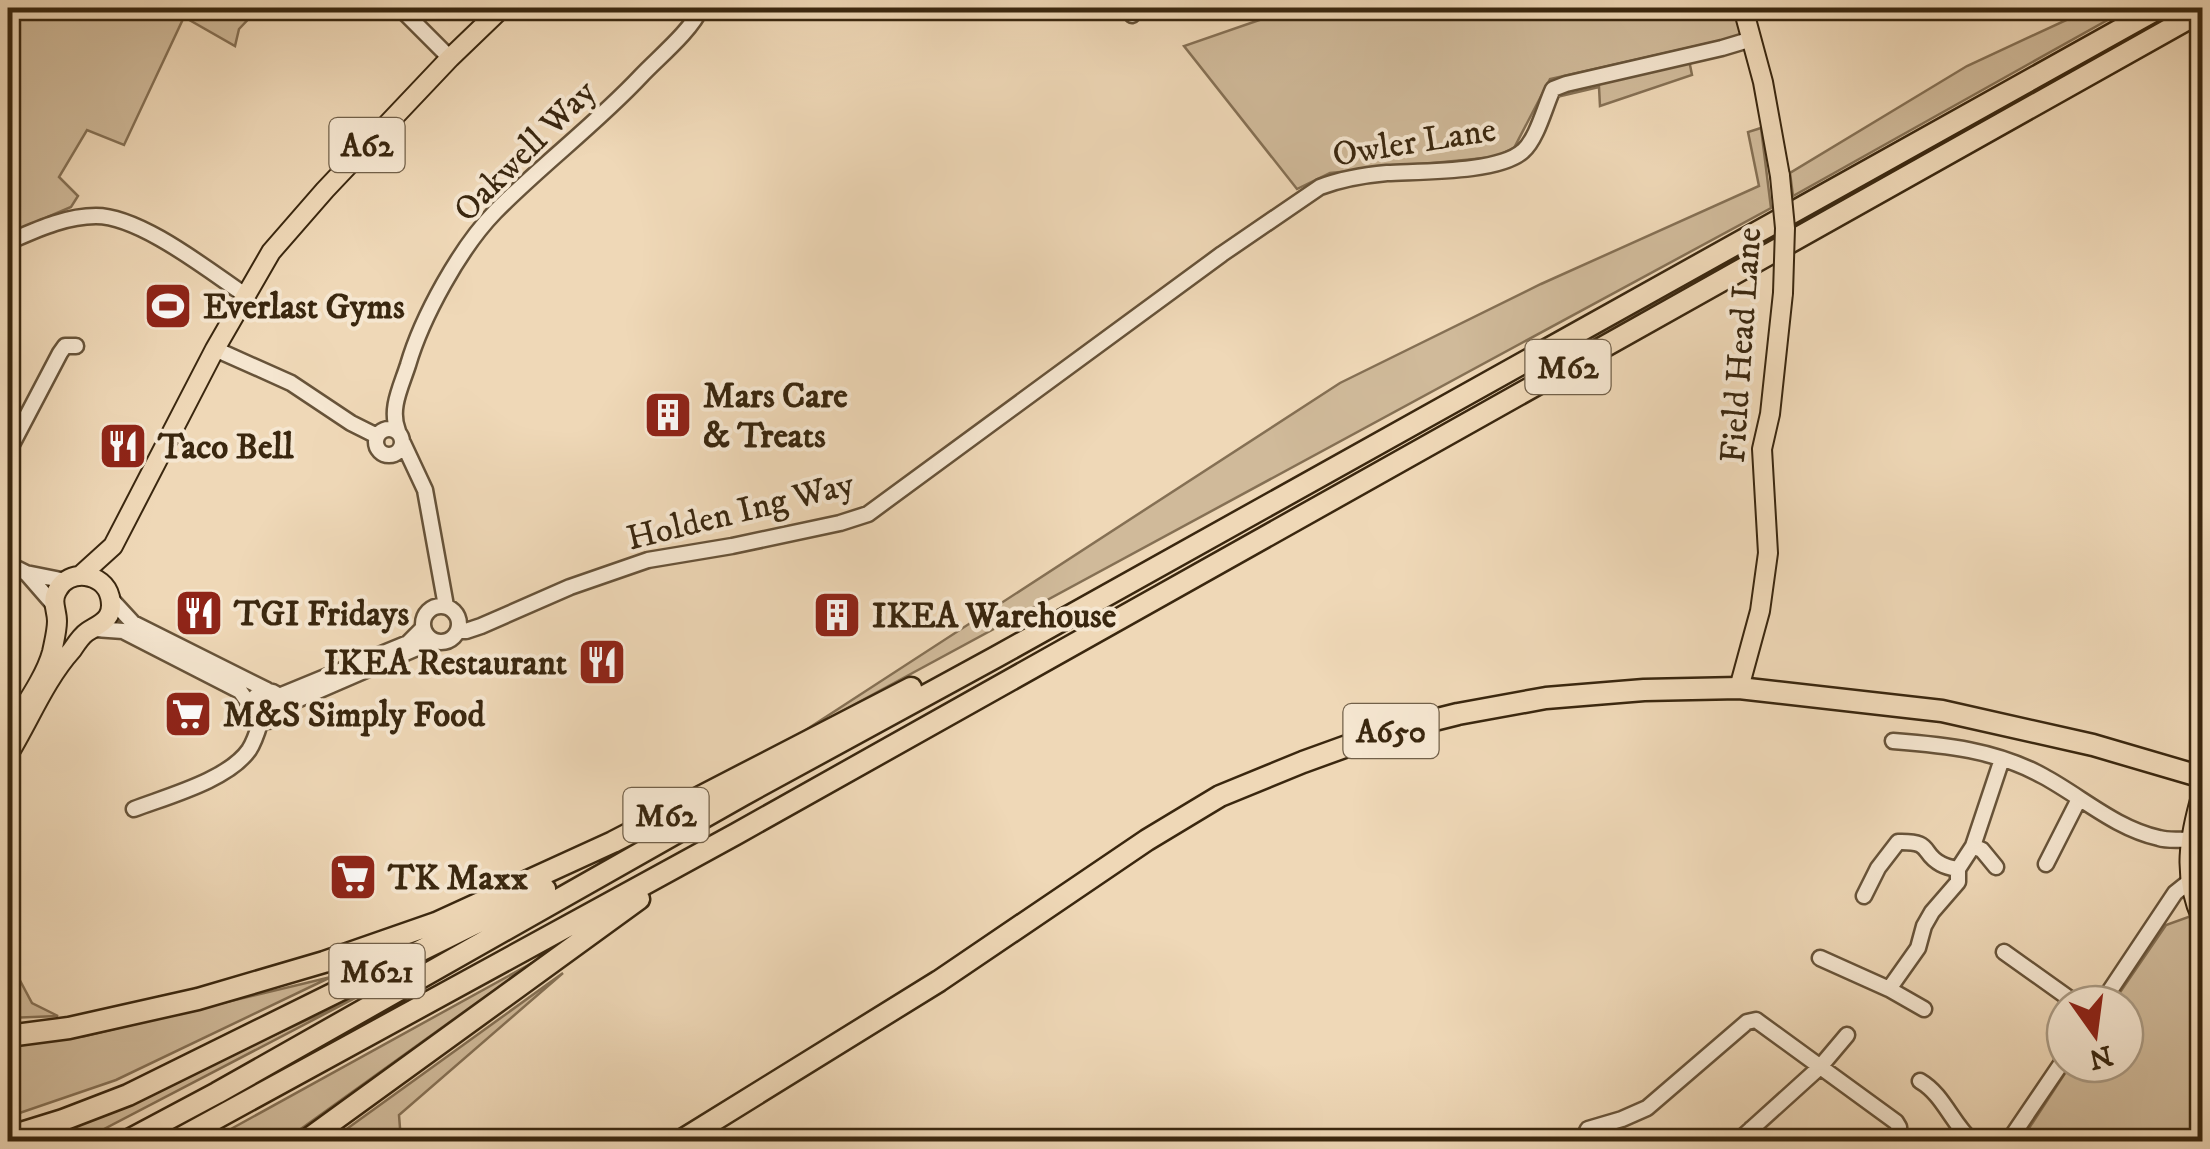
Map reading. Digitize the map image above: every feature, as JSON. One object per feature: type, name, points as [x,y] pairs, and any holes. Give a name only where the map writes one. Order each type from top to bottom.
[{"type":"highway","name":"M62","points":[[125,1142],[2159,8]]},
{"type":"highway","name":"M62","points":[[172,1142],[700,854],[2202,11]]},
{"type":"highway","name":"M62","points":[[8,1036],[69,1028],[198,999],[324,962],[436,922],[613,842],[1061,608],[1160,566]]},
{"type":"highway","name":"A650","points":[[679,1142],[940,981],[1147,840],[1220,796],[1386,732],[1458,714],[1546,698],[1739,688],[1942,710],[2094,745],[2202,777]]},
{"type":"highway","name":"M621","points":[[8,1137],[128,1095],[414,952],[743,795]]},
{"type":"highway","name":"M621","points":[[304,1142],[700,854]]},
{"type":"main road","name":"A62","points":[[8,755],[58,664],[108,616],[114,546],[215,348],[271,252],[450,58],[502,8]]},
{"type":"main road","name":"Field Head Lane","points":[[1739,688],[1760,611],[1766,568],[1762,449],[1770,414],[1783,293],[1785,228],[1770,116],[1743,8]]},
{"type":"main road","name":"A62","points":[[8,733],[49,662],[56,592],[114,546]]},
{"type":"main road","points":[[74,578],[95,578],[108,593]]},
{"type":"main road","points":[[56,612],[68,628],[91,630]]},
{"type":"main road","points":[[2202,793],[2190,840],[2196,905],[2202,919]]},
{"type":"street","points":[[400,8],[450,58]]},
{"type":"street","name":"Oakwell Way","points":[[388,441],[388,416],[394,409],[416,336],[455,266],[492,215],[632,86],[701,8]]},
{"type":"street","name":"Owler Lane","points":[[1141,315],[1320,187],[1382,174],[1499,164],[1523,152],[1554,89],[1752,39]]},
{"type":"street","points":[[8,242],[62,220],[114,218],[148,232],[245,294]]},
{"type":"street","name":"Holden Ing Way","points":[[440,607],[456,613],[459,625],[481,626],[570,587],[648,560],[732,546],[868,514],[1141,315]]},
{"type":"street","points":[[8,452],[60,353],[65,346],[76,346]]},
{"type":"street","points":[[215,348],[291,383],[352,423],[362,438],[388,441],[416,471],[425,490],[440,574],[440,607],[424,616],[428,634]]},
{"type":"street","points":[[8,564],[26,573],[74,578]]},
{"type":"street","points":[[26,573],[56,612]]},
{"type":"street","points":[[108,593],[133,623],[276,697]]},
{"type":"street","points":[[428,634],[445,642],[459,625]]},
{"type":"street","points":[[91,630],[123,631],[240,692],[256,714],[276,718],[276,697]]},
{"type":"street","points":[[276,697],[428,634]]},
{"type":"street","points":[[134,809],[215,777],[235,764],[257,735],[254,698],[258,694],[276,697],[375,666],[428,634]]},
{"type":"street","points":[[163,638],[177,650],[174,658]]},
{"type":"street","points":[[353,665],[375,666]]},
{"type":"street","points":[[1893,742],[1950,745],[2002,759],[2042,775],[2125,827],[2162,839],[2190,840]]},
{"type":"street","points":[[1889,989],[1918,948],[1932,912],[1958,882],[1958,869],[1973,846],[2002,759]]},
{"type":"street","points":[[2046,864],[2079,799]]},
{"type":"street","points":[[1864,896],[1896,836],[1925,846],[1938,864],[1958,869]]},
{"type":"street","points":[[1973,846],[1982,850],[1996,867]]},
{"type":"street","points":[[2114,984],[2175,893],[2196,886]]},
{"type":"street","points":[[2004,952],[2049,984]]},
{"type":"street","points":[[1820,958],[1924,1009]]},
{"type":"street","points":[[1586,1142],[1588,1129],[1647,1108],[1747,1022],[1756,1020],[1896,1122],[1900,1142]]},
{"type":"street","points":[[1738,1142],[1757,1136],[1847,1035]]},
{"type":"street","points":[[1920,1081],[1933,1089],[1962,1133],[1973,1142]]},
{"type":"street","points":[[2008,1142],[2047,1084]]},
{"type":"shaded area","points":[[8,8],[259,8],[239,29],[235,46],[184,17],[124,145],[87,130],[59,177],[78,196],[71,207],[8,234]]},
{"type":"shaded area","points":[[1294,8],[1738,8],[1745,35],[1550,79],[1514,148],[1495,157],[1330,173],[1297,189],[1184,46]]},
{"type":"shaded area","points":[[2089,8],[2129,8],[1793,196],[1790,173],[1967,66]]},
{"type":"shaded area","points":[[1689,60],[1692,75],[1600,106],[1599,87],[1561,96],[1563,90]]},
{"type":"shaded area","points":[[1761,128],[1771,208],[798,735],[1340,383],[1541,284],[1759,186],[1748,132]]},
{"type":"shaded area","points":[[2191,916],[2202,940],[2202,1141],[2020,1142],[2058,1084],[2145,1084],[2145,984],[2126,984],[2166,925]]},
{"type":"shaded area","points":[[8,958],[32,1003],[58,1016],[8,1018]]},
{"type":"shaded area","points":[[532,963],[284,1141],[208,1141],[220,1135]]},
{"type":"shaded area","points":[[563,973],[399,1115],[401,1141],[330,1141]]},
{"type":"shaded area","points":[[331,977],[116,1080],[8,1117],[8,1044],[85,1036]]},
{"type":"shaded area","points":[[361,995],[81,1141],[21,1142],[88,1121]]},
{"type":"place","name":"Everlast Gyms","points":[[168,306]]},
{"type":"place","name":"Mars Care & Treats","points":[[668,415]]},
{"type":"place","name":"Taco Bell","points":[[123,446]]},
{"type":"place","name":"TGI Fridays","points":[[199,613]]},
{"type":"place","name":"IKEA Warehouse","points":[[837,615]]},
{"type":"place","name":"IKEA Restaurant","points":[[602,662]]},
{"type":"place","name":"M&S Simply Food","points":[[188,714]]},
{"type":"place","name":"TK Maxx","points":[[353,877]]}]
